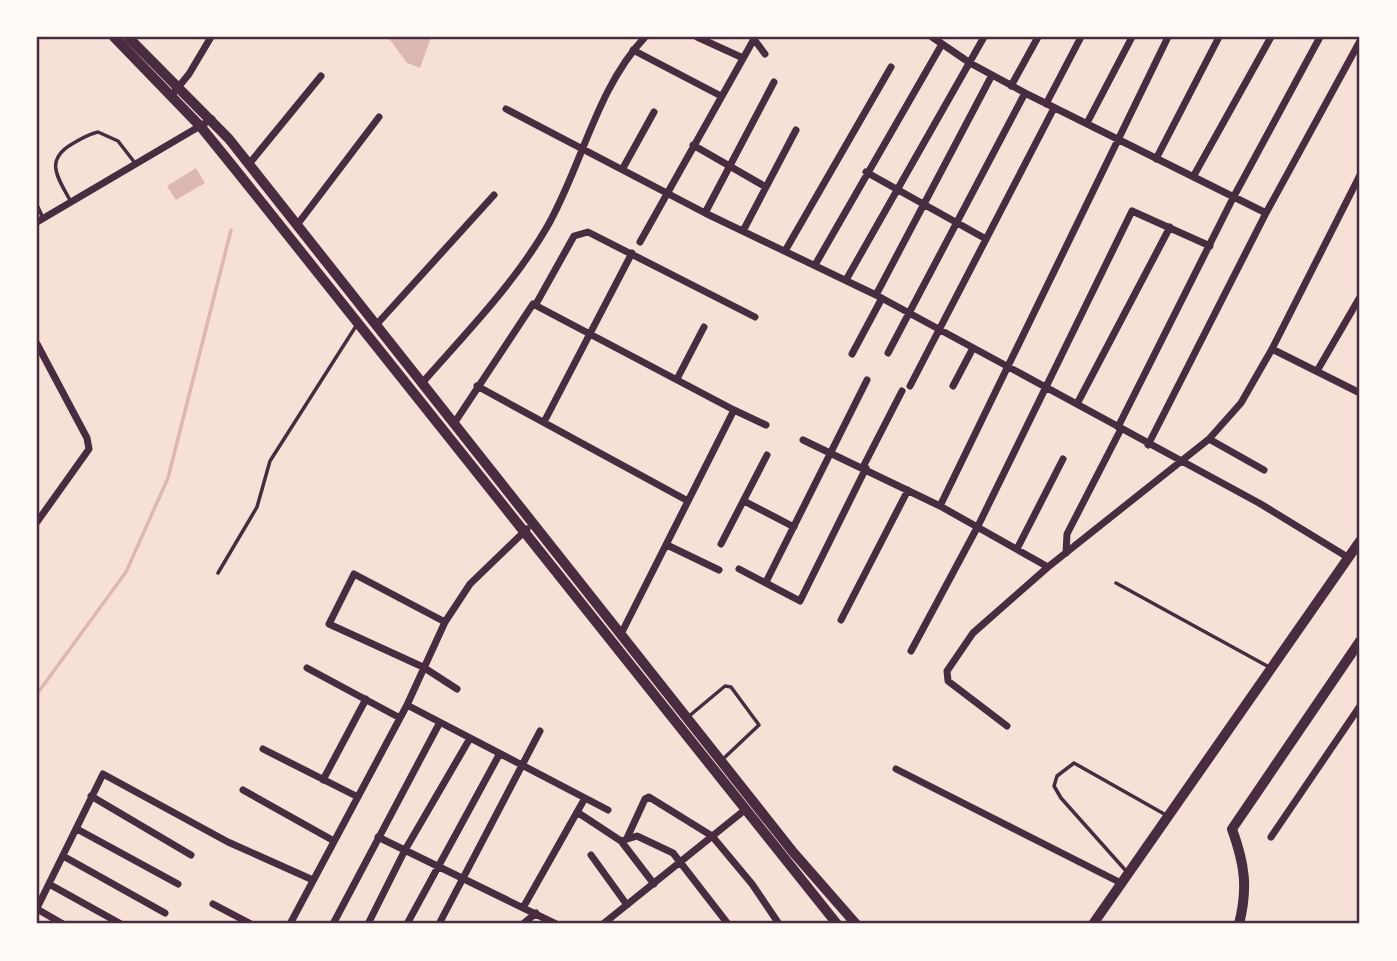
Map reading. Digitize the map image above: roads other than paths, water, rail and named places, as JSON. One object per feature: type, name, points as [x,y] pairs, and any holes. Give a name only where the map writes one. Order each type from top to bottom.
[{"type":"main road","points":[[114,37],[201,127],[836,924]]},
{"type":"main road","points":[[128,37],[212,120],[249,164],[721,760],[856,924]]},
{"type":"main road","points":[[1093,924],[1360,541]]},
{"type":"main road","points":[[1239,924],[1246,894],[1241,854],[1232,830],[1360,641]]},
{"type":"street","points":[[171,96],[211,37]]},
{"type":"street","points":[[423,382],[493,302],[546,229],[582,147],[633,50],[645,37]]},
{"type":"street","points":[[697,37],[743,58]]},
{"type":"street","points":[[932,37],[970,64],[1011,86],[1266,213]]},
{"type":"street","points":[[846,280],[984,37]]},
{"type":"street","points":[[1011,86],[1038,37]]},
{"type":"street","points":[[1046,104],[1081,37]]},
{"type":"street","points":[[1087,123],[1132,37]]},
{"type":"street","points":[[940,506],[1006,365],[1119,141],[1168,37]]},
{"type":"street","points":[[1156,159],[1219,37]]},
{"type":"street","points":[[1193,177],[1270,37]]},
{"type":"street","points":[[1066,553],[1067,534],[1233,198],[1320,37]]},
{"type":"street","points":[[640,242],[753,38],[765,54]]},
{"type":"street","points":[[1148,445],[1266,213],[1360,41]]},
{"type":"street","points":[[815,265],[866,172],[942,44]]},
{"type":"street","points":[[633,50],[721,96]]},
{"type":"street","points":[[785,251],[891,67]]},
{"type":"street","points":[[249,164],[321,75]]},
{"type":"street","points":[[852,354],[924,203],[992,75]]},
{"type":"street","points":[[705,212],[774,82]]},
{"type":"street","points":[[888,353],[1025,93]]},
{"type":"street","points":[[910,386],[1054,108]]},
{"type":"street","points":[[506,109],[938,328],[1148,445],[1259,503],[1349,558]]},
{"type":"street","points":[[623,168],[654,112]]},
{"type":"street","points":[[297,225],[379,117]]},
{"type":"street","points":[[40,220],[212,120]]},
{"type":"street","points":[[743,231],[796,130]]},
{"type":"street","points":[[693,145],[766,187]]},
{"type":"street","points":[[866,172],[986,239]]},
{"type":"street","points":[[1007,726],[948,681],[947,671],[973,633],[1048,567],[1209,439],[1233,414],[1272,349],[1360,175]]},
{"type":"street","points":[[377,324],[494,195]]},
{"type":"street","points":[[911,651],[978,526],[1132,211],[1210,246]]},
{"type":"street","points":[[1077,404],[1170,227]]},
{"type":"street","points":[[536,304],[569,243],[579,233],[588,232],[609,240],[755,317]]},
{"type":"street","points":[[544,422],[632,253]]},
{"type":"street","points":[[1317,372],[1360,298]]},
{"type":"street","points":[[455,422],[529,306],[536,304],[766,425]]},
{"type":"street","points":[[677,379],[704,327]]},
{"type":"street","points":[[37,344],[87,438],[89,449],[37,522]]},
{"type":"street","points":[[953,386],[973,348]]},
{"type":"street","points":[[1272,349],[1360,393]]},
{"type":"street","points":[[766,582],[867,380]]},
{"type":"street","points":[[477,386],[688,500]]},
{"type":"street","points":[[739,569],[800,601],[902,391]]},
{"type":"street","points":[[622,632],[734,410]]},
{"type":"street","points":[[1209,439],[1264,470]]},
{"type":"street","points":[[803,440],[940,506],[1048,567]]},
{"type":"street","points":[[721,544],[767,455]]},
{"type":"street","points":[[1017,549],[1063,459]]},
{"type":"street","points":[[841,620],[908,490]]},
{"type":"street","points":[[744,501],[794,527]]},
{"type":"street","points":[[290,924],[407,705],[445,622],[470,584],[535,522]]},
{"type":"street","points":[[667,545],[719,570]]},
{"type":"street","points":[[445,622],[354,574],[329,624],[423,667],[457,690]]},
{"type":"street","points":[[307,668],[400,718]]},
{"type":"street","points":[[323,780],[366,699]]},
{"type":"street","points":[[407,705],[469,740],[608,810]]},
{"type":"street","points":[[1271,837],[1360,706]]},
{"type":"street","points":[[333,924],[439,724]]},
{"type":"street","points":[[439,924],[540,731]]},
{"type":"street","points":[[368,924],[405,850],[469,740]]},
{"type":"street","points":[[263,750],[358,797]]},
{"type":"street","points":[[407,924],[499,755]]},
{"type":"street","points":[[896,769],[1121,883]]},
{"type":"street","points":[[63,924],[37,909],[100,778],[107,773],[228,842],[313,880]]},
{"type":"street","points":[[243,790],[334,841]]},
{"type":"street","points":[[91,796],[191,855]]},
{"type":"street","points":[[624,839],[647,797],[712,836],[752,884],[779,924]]},
{"type":"street","points":[[524,906],[585,798]]},
{"type":"street","points":[[603,924],[746,809]]},
{"type":"street","points":[[577,812],[624,839],[654,884]]},
{"type":"street","points":[[77,829],[178,884]]},
{"type":"street","points":[[624,839],[637,836],[666,849],[728,924]]},
{"type":"street","points":[[378,837],[524,906],[556,924]]},
{"type":"street","points":[[591,855],[627,905]]},
{"type":"street","points":[[63,856],[165,913]]},
{"type":"street","points":[[49,884],[121,924]]},
{"type":"street","points":[[212,904],[251,924]]},
{"type":"street","points":[[523,924],[536,913]]},
{"type":"lane","points":[[71,202],[58,177],[55,161],[63,149],[90,134],[108,134],[127,150],[136,165]]},
{"type":"lane","points":[[37,205],[40,220]]},
{"type":"lane","points":[[218,573],[257,507],[272,457],[358,322]]},
{"type":"lane","points":[[1116,583],[1271,668]]},
{"type":"lane","points":[[688,717],[728,686],[759,722],[759,728],[721,760]]},
{"type":"lane","points":[[1129,873],[1061,798],[1054,786],[1057,776],[1074,763],[1168,817]]},
{"type":"waterway","points":[[37,694],[126,572],[168,478],[231,230]]}]
